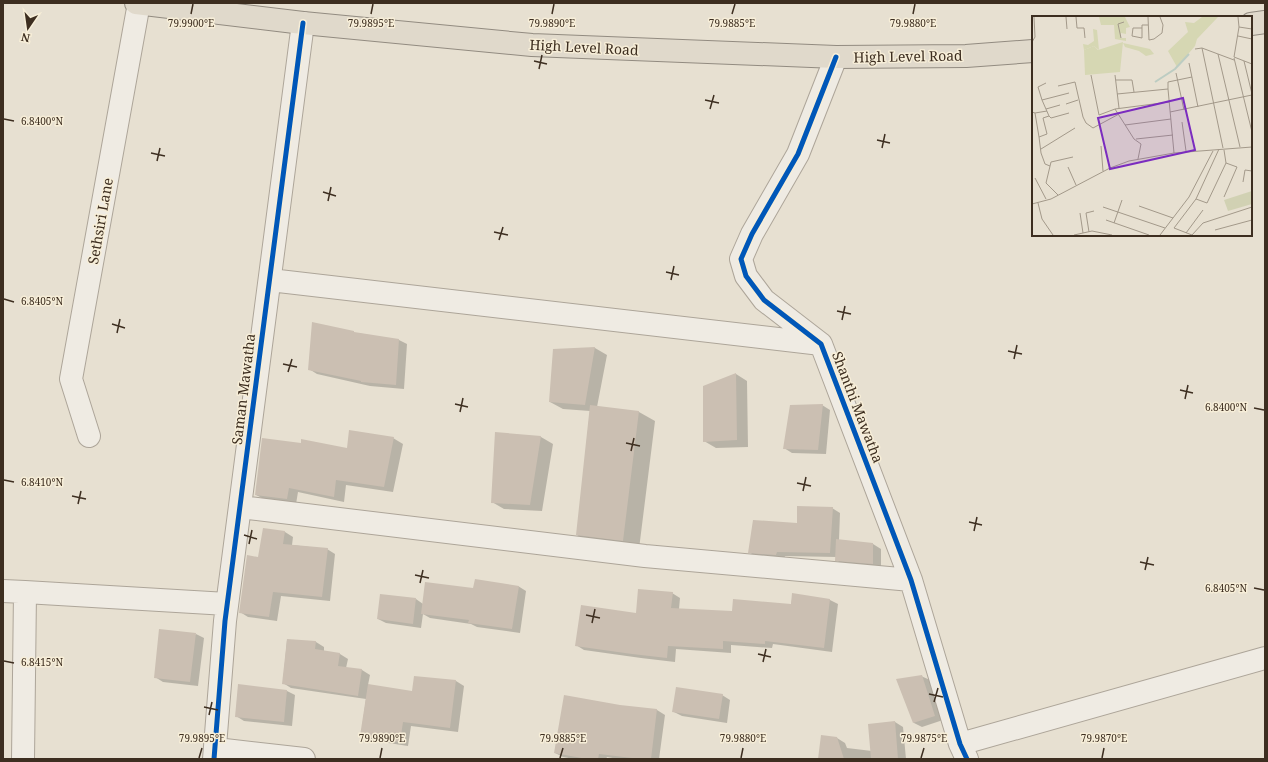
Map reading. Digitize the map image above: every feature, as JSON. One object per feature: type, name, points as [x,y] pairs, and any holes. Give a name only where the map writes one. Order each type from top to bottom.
[{"type":"highway","name":"High Level Road","points":[[137,3],[303,23],[532,45],[836,57],[966,56],[1032,51]]},
{"type":"highway","points":[[1252,24],[1265,22]]},
{"type":"street","name":"Sethsiri Lane","points":[[89,436],[71,379],[137,3]]},
{"type":"street","name":"Saman Mawatha","points":[[215,754],[227,604],[303,23]]},
{"type":"street","name":"Shanthi Mawatha","points":[[836,57],[798,154],[752,234],[741,259],[746,276],[764,300],[821,344],[911,580],[964,752]]},
{"type":"street","points":[[270,280],[821,344]]},
{"type":"street","points":[[240,507],[645,556],[911,580]]},
{"type":"street","points":[[3,592],[227,604]]},
{"type":"street","points":[[23,759],[25,592]]},
{"type":"street","points":[[964,752],[1265,658]]},
{"type":"street","points":[[215,754],[304,759]]},
{"type":"building","points":[[312,322],[354,332],[399,339],[396,385],[361,382],[308,370]]},
{"type":"building","points":[[595,347],[585,405],[549,402],[553,349]]},
{"type":"building","points":[[736,373],[737,440],[703,442],[703,386]]},
{"type":"building","points":[[823,404],[818,450],[783,449],[790,405]]},
{"type":"building","points":[[590,405],[639,411],[623,541],[576,535]]},
{"type":"building","points":[[349,430],[394,437],[384,487],[336,480],[334,497],[289,488],[287,499],[255,495],[262,438],[301,443],[301,439],[347,448]]},
{"type":"building","points":[[495,432],[541,436],[530,505],[491,503]]},
{"type":"building","points":[[797,506],[833,507],[830,553],[777,552],[776,555],[748,553],[753,520],[797,523]]},
{"type":"building","points":[[263,528],[285,531],[283,544],[328,548],[322,597],[273,592],[269,617],[239,613],[247,555],[258,557]]},
{"type":"building","points":[[836,539],[873,543],[873,564],[835,561]]},
{"type":"building","points":[[475,579],[519,586],[512,629],[468,623],[469,620],[421,614],[425,582],[473,588]]},
{"type":"building","points":[[638,589],[673,592],[671,608],[732,611],[733,599],[791,604],[792,593],[830,599],[824,648],[765,641],[765,644],[723,641],[723,649],[668,646],[667,658],[575,646],[581,605],[636,613]]},
{"type":"building","points":[[380,594],[416,598],[413,624],[377,619]]},
{"type":"building","points":[[159,629],[196,633],[190,682],[154,678]]},
{"type":"building","points":[[287,639],[316,641],[315,649],[340,653],[338,666],[362,669],[358,696],[282,684]]},
{"type":"building","points":[[922,675],[935,716],[913,723],[896,679]]},
{"type":"building","points":[[414,676],[456,680],[450,728],[403,722],[400,742],[360,736],[368,684],[412,691]]},
{"type":"building","points":[[238,684],[287,690],[284,722],[235,717]]},
{"type":"building","points":[[676,687],[723,694],[719,719],[672,712]]},
{"type":"building","points":[[564,695],[620,705],[657,709],[651,759],[599,754],[598,759],[587,759],[554,753]]},
{"type":"building","points":[[895,721],[898,759],[871,759],[868,724]]},
{"type":"building","points":[[821,735],[837,737],[844,759],[818,759]]},
{"type":"cycle path","points":[[214,759],[225,621],[303,23]]},
{"type":"cycle path","points":[[836,57],[798,154],[752,234],[741,259],[746,276],[764,300],[821,344],[911,580],[960,744],[967,759]]}]
